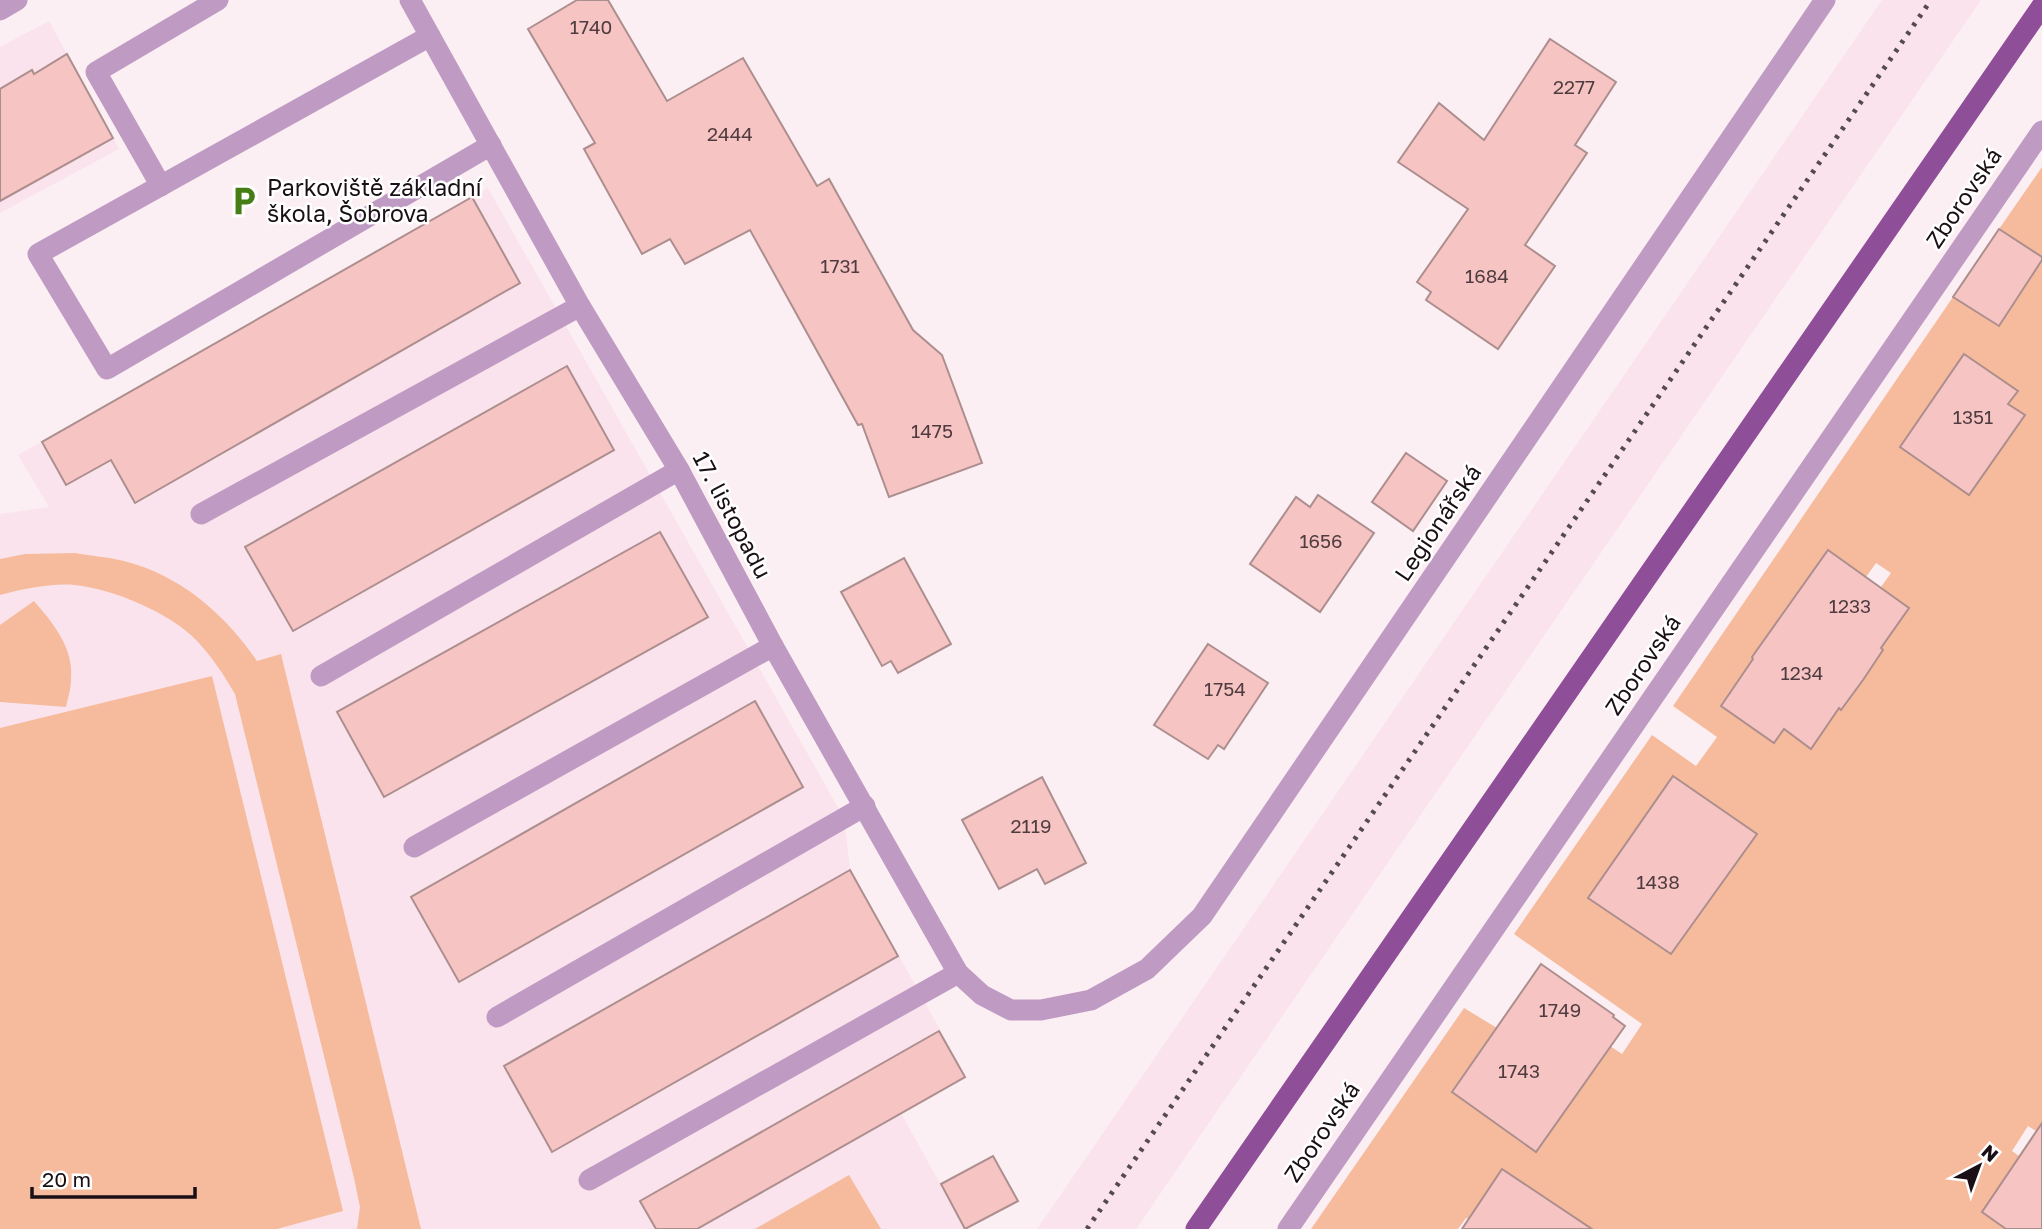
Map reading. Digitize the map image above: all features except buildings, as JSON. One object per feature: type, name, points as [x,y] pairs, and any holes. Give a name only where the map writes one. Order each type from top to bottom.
[{"type":"main road","points":[[1196,1229],[2042,6]]},
{"type":"street","points":[[0,10],[17,0]]},
{"type":"street","points":[[161,186],[96,72],[218,0]]},
{"type":"street","name":"17. listopadu","points":[[410,0],[580,306],[679,470],[773,646],[958,973],[982,995],[1011,1010],[1041,1010]]},
{"type":"street","name":"Legionářská","points":[[1041,1010],[1091,1000],[1147,969],[1202,916],[1825,0]]},
{"type":"street","points":[[430,36],[38,254],[107,369],[491,145]]},
{"type":"street","name":"Zborovská","points":[[1288,1229],[2042,131]]},
{"type":"street","points":[[201,514],[580,306]]},
{"type":"street","points":[[321,676],[679,470]]},
{"type":"street","points":[[414,847],[773,646]]},
{"type":"street","points":[[497,1017],[865,806]]},
{"type":"street","points":[[589,1180],[958,973]]},
{"type":"shaded area","points":[[1882,0],[1981,0],[1136,1229],[1037,1229]]},
{"type":"shaded area","points":[[49,21],[119,149],[0,213],[0,47]]},
{"type":"shaded area","points":[[2042,167],[2042,257],[1999,229]]},
{"type":"shaded area","points":[[488,188],[844,818],[850,868],[966,1076],[901,1113],[965,1229],[0,1229],[0,514],[49,507],[18,455]]},
{"type":"shaded area","points":[[2042,260],[2042,1135],[2028,1126],[2012,1151],[2019,1156],[1982,1212],[2006,1229],[1563,1229],[1488,1190],[1458,1229],[1311,1229],[1464,1008],[1497,1028],[1452,1092],[1524,1143],[1598,1038],[1622,1054],[1642,1024],[1514,934],[1652,735],[1696,766],[1717,737],[1673,706],[1953,297],[1998,326]],"holes":[[[1954,368],[2017,391],[2008,404],[2025,415],[1969,495],[1900,447]],[[1827,550],[1866,577],[1876,563],[1891,573],[1881,587],[1908,608],[1881,648],[1883,650],[1812,748],[1784,729],[1773,743],[1759,733],[1769,719],[1730,692]],[[1673,776],[1757,834],[1671,954],[1588,898]]]},
{"type":"shaded area","points":[[75,553],[124,561],[164,576],[216,612],[257,661],[281,654],[421,1229],[357,1229],[360,1207],[354,1178],[235,694],[222,673],[186,631],[157,612],[123,597],[75,585],[37,587],[0,595],[0,559],[25,554]]},
{"type":"shaded area","points":[[34,601],[66,646],[71,682],[66,707],[0,702],[0,625]]},
{"type":"shaded area","points":[[212,676],[343,1211],[277,1229],[0,1229],[0,728]]},
{"type":"shaded area","points":[[849,1175],[881,1229],[755,1229]]},
{"type":"railway","points":[[1087,1229],[1931,0]]},
{"type":"place","name":"Parkoviště základní škola, Šobrova","points":[[244,201]]}]
